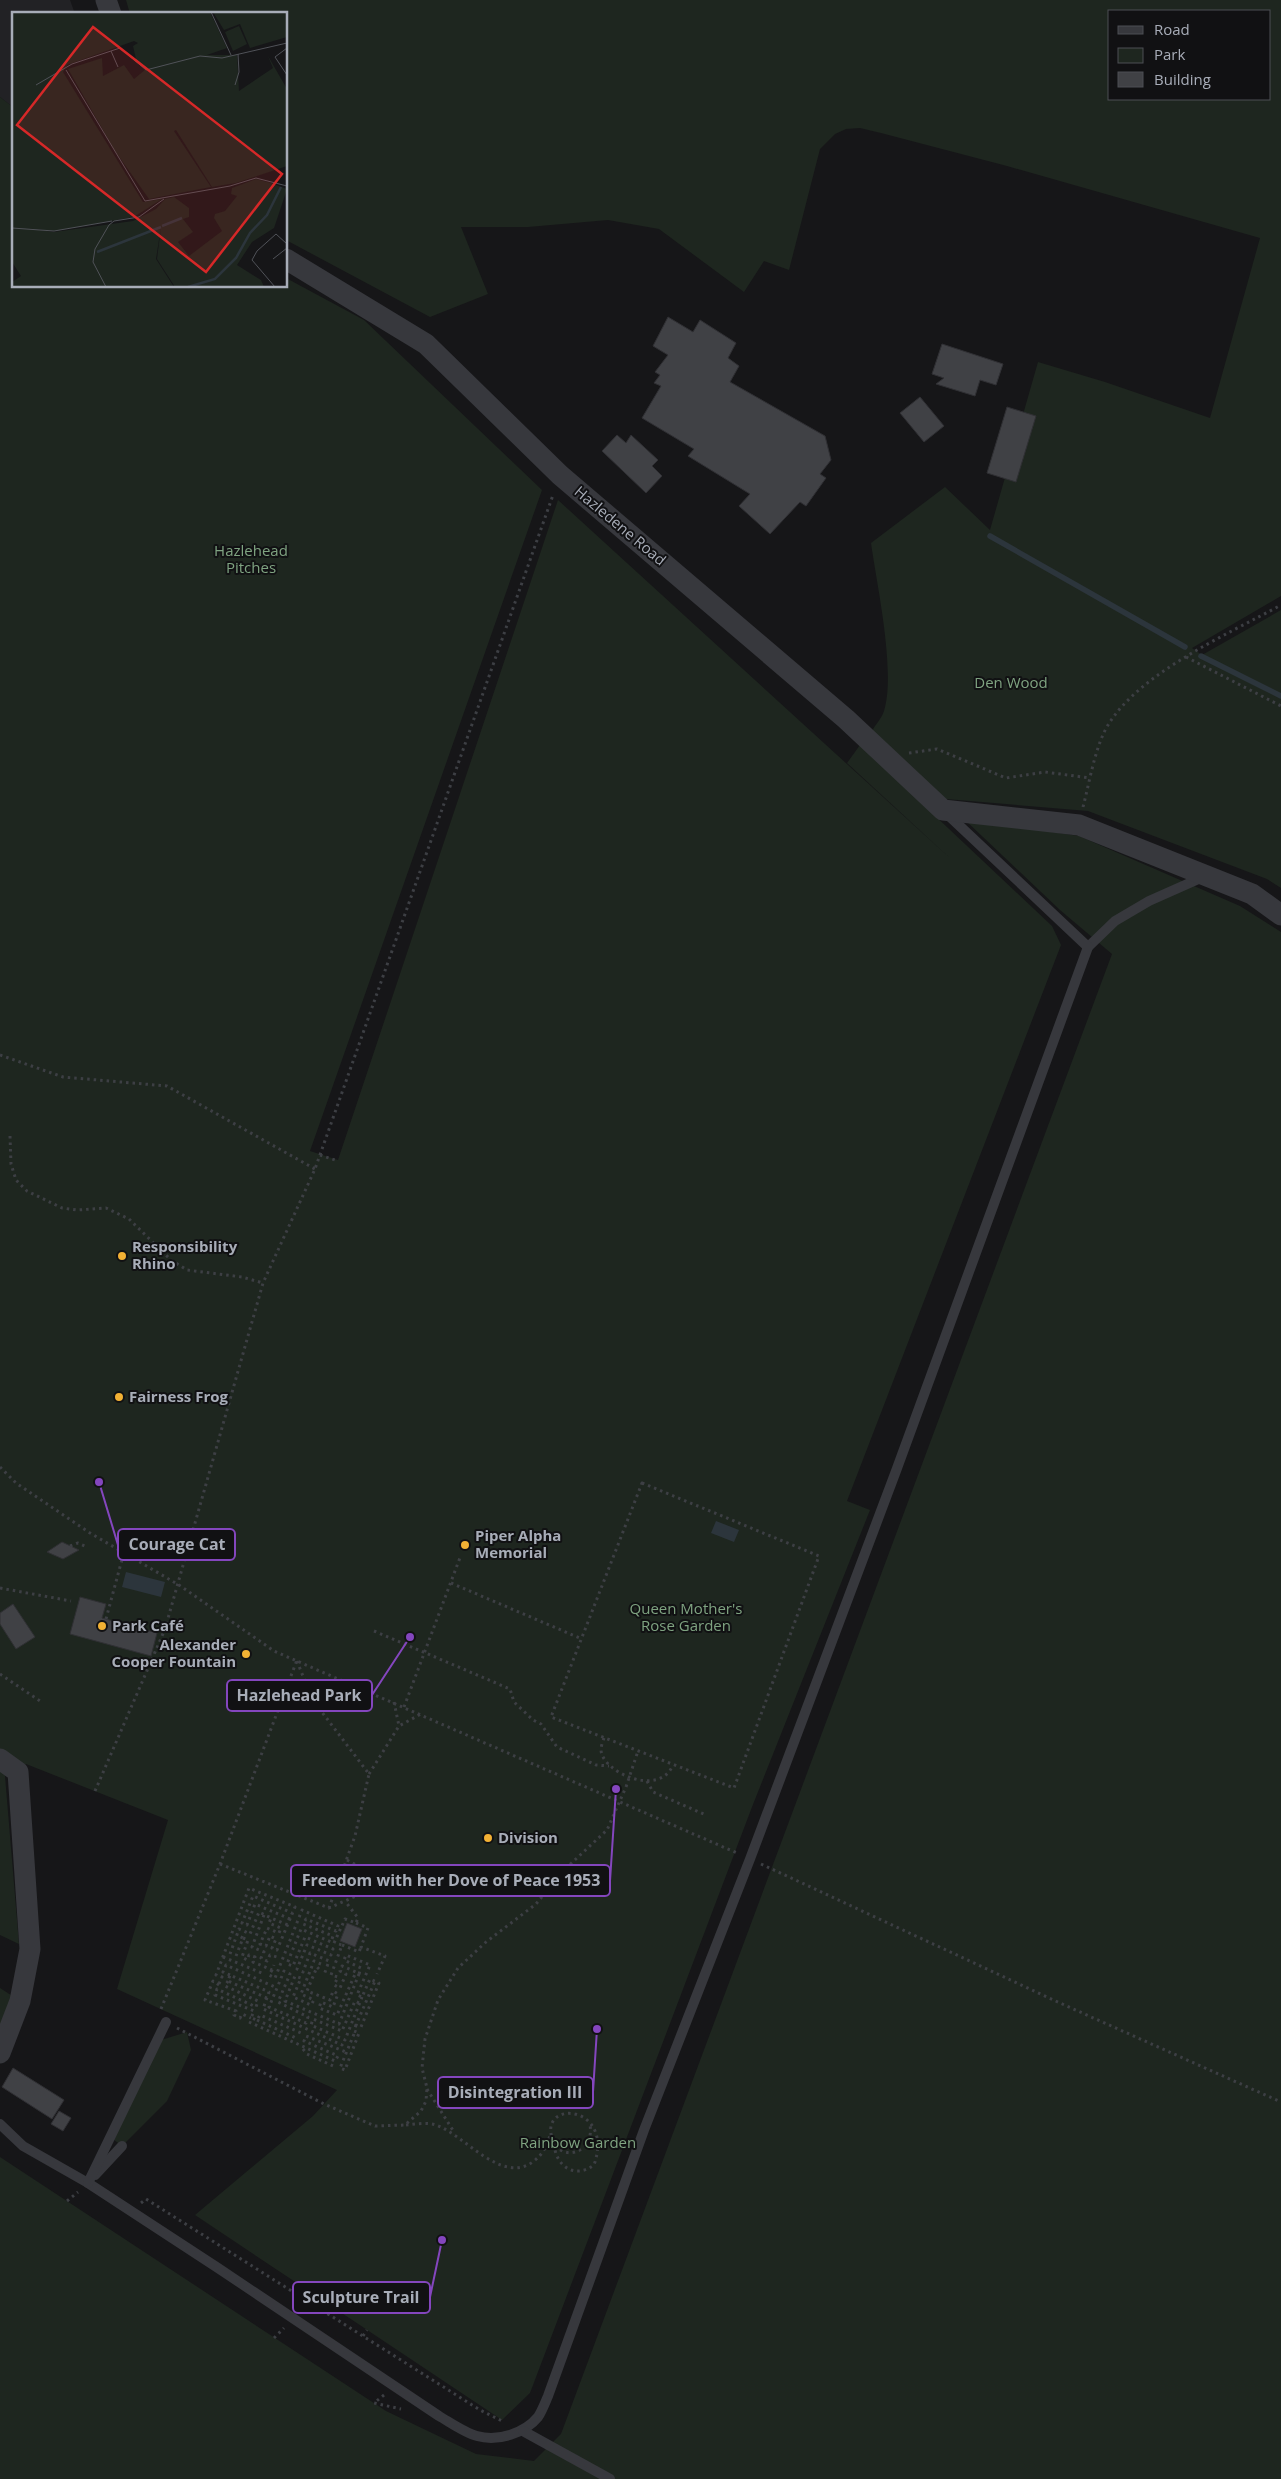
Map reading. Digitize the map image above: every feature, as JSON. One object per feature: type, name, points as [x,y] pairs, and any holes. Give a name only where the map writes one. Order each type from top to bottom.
[{"type":"street","points":[[106,0],[110,12]]},
{"type":"street","name":"Hazledene Road","points":[[288,260],[426,344],[560,474],[846,719],[943,810]]},
{"type":"street","points":[[943,810],[1079,825],[1252,894],[1281,915]]},
{"type":"street","points":[[0,1759],[18,1772],[30,1949],[20,2001],[0,2053]]},
{"type":"lane","points":[[943,810],[1088,947]]},
{"type":"lane","points":[[0,2124],[24,2146],[88,2183],[128,2212],[218,2268],[439,2416],[477,2436],[501,2437],[523,2431],[538,2417],[548,2396],[644,2130],[750,1859],[896,1471],[1088,947],[1115,921],[1149,901],[1206,875]]},
{"type":"lane","points":[[88,2183],[166,2022]]},
{"type":"lane","points":[[88,2183],[122,2146]]},
{"type":"lane","points":[[523,2431],[610,2479]]},
{"type":"path","points":[[94,1791],[165,1629],[263,1283],[315,1169],[560,474]]},
{"type":"path","points":[[1079,825],[1102,736],[1118,709],[1148,683],[1186,657],[1281,605]]},
{"type":"path","points":[[1186,657],[1281,706]]},
{"type":"path","points":[[886,756],[937,749],[1006,778],[1045,772],[1090,778]]},
{"type":"path","points":[[0,1055],[63,1077],[167,1086],[315,1169]]},
{"type":"path","points":[[10,1136],[11,1164],[16,1180],[27,1192],[62,1208],[77,1210],[106,1208],[129,1218],[171,1260],[186,1270],[242,1277],[263,1283]]},
{"type":"path","points":[[320,1155],[338,1160]]},
{"type":"path","points":[[0,1467],[16,1483],[90,1533],[179,1585],[274,1651],[404,1706],[750,1859],[1060,2003],[1281,2102]]},
{"type":"path","points":[[642,1483],[819,1556],[734,1788],[551,1718],[582,1639],[642,1483]]},
{"type":"path","points":[[70,1546],[78,1543],[87,1547]]},
{"type":"path","points":[[106,1619],[124,1552]]},
{"type":"path","points":[[404,1706],[462,1555]]},
{"type":"path","points":[[451,1583],[582,1639]]},
{"type":"path","points":[[0,1588],[71,1601]]},
{"type":"path","points":[[374,1631],[510,1688],[514,1702],[533,1720],[541,1724],[557,1747],[596,1766],[609,1766],[629,1776],[647,1781],[664,1778],[669,1774],[673,1765]]},
{"type":"path","points":[[297,1660],[312,1698],[369,1774]]},
{"type":"path","points":[[297,1660],[220,1864],[160,2009],[166,2022],[324,2104],[375,2126],[434,2124],[455,2134],[487,2158],[508,2168],[517,2168],[531,2164],[543,2153],[551,2128],[555,2120],[562,2114],[578,2113],[596,2132],[599,2143],[594,2164],[587,2170],[577,2172],[568,2168],[560,2159],[554,2144],[551,2128]]},
{"type":"path","points":[[0,1674],[40,1701]]},
{"type":"path","points":[[394,1702],[398,1726]]},
{"type":"path","points":[[329,1908],[355,1836],[369,1774],[398,1726],[421,1714]]},
{"type":"path","points":[[604,1738],[601,1749],[609,1766]]},
{"type":"path","points":[[455,2134],[427,2088],[422,2068],[425,2039],[438,2000],[458,1968],[486,1942],[536,1904],[563,1871],[607,1830],[620,1802],[638,1751]]},
{"type":"path","points":[[647,1781],[652,1792],[706,1815]]},
{"type":"path","points":[[346,1860],[358,1866]]},
{"type":"path","points":[[220,1864],[329,1908],[356,1896],[364,1881]]},
{"type":"path","points":[[250,2020],[254,2011],[215,1995],[222,1977],[216,1975],[249,1888],[295,1907],[277,1950],[272,1948],[276,1939],[270,1936],[266,1946],[260,1944],[267,1928],[279,1933],[281,1928],[269,1923],[271,1918]]},
{"type":"path","points":[[290,1919],[255,1904],[247,1925],[242,1923],[252,1896],[292,1913]]},
{"type":"path","points":[[344,1901],[358,1918],[356,1923]]},
{"type":"path","points":[[274,1965],[270,1975],[275,1978],[302,1910],[338,1926],[336,1931],[306,1919],[304,1924],[333,1936],[333,1942]]},
{"type":"path","points":[[230,1954],[239,1930],[250,1934],[259,1912],[288,1925]]},
{"type":"path","points":[[264,1915],[252,1948],[264,1952],[262,1958],[268,1961],[270,1955],[277,1957]]},
{"type":"path","points":[[324,1975],[329,1961],[310,1953],[303,1972],[298,1969],[308,1945],[331,1955],[333,1949],[305,1937],[293,1966],[287,1964],[301,1929],[342,1946],[359,1952],[368,1928],[345,1919],[333,1942]]},
{"type":"path","points":[[237,1935],[248,1940],[242,1957],[247,1960],[249,1954],[255,1957],[253,1962],[272,1970]]},
{"type":"path","points":[[236,1956],[243,1938]]},
{"type":"path","points":[[342,1946],[331,1974],[338,1977],[334,1985],[340,1988],[346,1974],[340,1971],[342,1966],[357,1973]]},
{"type":"path","points":[[361,1946],[385,1956],[377,1974]]},
{"type":"path","points":[[357,1973],[339,2024],[285,2001],[295,1976],[301,1978],[293,1997],[312,2005],[314,2000],[301,1994],[314,1961],[320,1966],[317,1967],[307,1990],[330,2000],[333,1991],[338,1994],[333,2007],[321,2002],[319,2008],[337,2015],[357,1973],[361,1968],[344,1960],[346,1955],[370,1965],[357,1995],[362,1997]]},
{"type":"path","points":[[222,1957],[264,1974]]},
{"type":"path","points":[[277,1988],[226,1965],[223,1972],[269,1992],[262,2009],[342,2045],[370,1979],[379,1983],[361,2027],[356,2025],[354,2031],[359,2033],[345,2070],[340,2068],[354,2034]]},
{"type":"path","points":[[284,1971],[290,1974],[278,2002],[308,2018],[306,2022],[269,2007],[277,1988],[284,1971]]},
{"type":"path","points":[[217,1989],[256,2007],[258,2002],[225,1986],[230,1975]]},
{"type":"path","points":[[219,1984],[214,1981],[205,2000],[236,2012],[234,2015],[240,2018],[242,2014],[301,2047],[336,2061],[338,2056],[304,2041],[306,2036],[346,2052]]},
{"type":"path","points":[[228,1981],[267,1998]]},
{"type":"path","points":[[345,2040],[310,2025],[313,2019],[342,2031],[355,2002],[360,2004]]},
{"type":"path","points":[[257,2020],[260,2015],[301,2034]]},
{"type":"path","points":[[250,2020],[257,2020],[298,2039]]},
{"type":"path","points":[[301,2047],[307,2054],[334,2066]]},
{"type":"path","points":[[405,2125],[421,2111],[426,2102],[427,2088]]},
{"type":"path","points":[[554,2144],[561,2150],[568,2152],[584,2148],[590,2141],[590,2125]]},
{"type":"path","points":[[128,2212],[146,2198],[480,2410],[523,2431]]},
{"type":"path","points":[[363,2336],[368,2330]]},
{"type":"shaded area","points":[[0,0],[70,0],[74,12],[12,12],[12,106],[0,97]]},
{"type":"shaded area","points":[[716,1521],[739,1530],[734,1542],[711,1533]]},
{"type":"shaded area","points":[[126,1572],[165,1582],[161,1597],[122,1587]]},
{"type":"green space","name":"Den Wood","points":[[126,0],[1281,0],[1281,596],[1192,648],[1202,655],[1281,610],[1281,888],[1267,879],[1088,811],[946,799],[872,731],[884,711],[888,674],[887,652],[871,543],[945,487],[990,530],[1038,362],[1105,382],[1210,418],[1260,238],[1007,166],[860,128],[846,129],[835,134],[820,149],[789,270],[764,261],[744,292],[659,229],[608,220],[528,227],[461,227],[488,294],[430,317],[288,241],[288,12],[129,12]]},
{"type":"green space","points":[[0,97],[12,106],[12,288],[288,288],[288,279],[364,320],[542,490],[310,1151],[338,1160],[558,500],[952,860],[847,763],[860,745],[1052,926],[1061,945],[847,1501],[870,1510],[752,1807],[530,2393],[502,2420],[195,2215],[313,2116],[337,2090],[117,1989],[168,1820],[26,1764],[5,1776],[19,1944],[0,1935]]},
{"type":"green space","points":[[964,819],[1079,836],[1240,906],[1281,932],[1281,2479],[0,2479],[0,2157],[386,2411],[476,2454],[534,2461],[561,2434],[1112,954],[1060,910]]},
{"type":"green space","points":[[0,1988],[20,2001],[0,2053]]},
{"type":"green space","points":[[187,2032],[191,2050],[167,2101],[122,2146],[113,2139],[161,2040]]},
{"type":"building","points":[[668,317],[693,332],[700,320],[736,343],[728,358],[739,366],[730,382],[825,436],[831,460],[820,474],[826,478],[806,506],[800,502],[770,534],[739,506],[750,494],[688,456],[694,449],[642,418],[661,386],[654,383],[660,375],[655,372],[668,355],[653,346]]},
{"type":"building","points":[[942,344],[1003,364],[996,385],[980,380],[975,396],[936,384],[944,378],[932,374]]},
{"type":"building","points":[[920,397],[944,426],[924,442],[900,413]]},
{"type":"building","points":[[1007,407],[1036,416],[1016,482],[987,473]]},
{"type":"building","points":[[617,435],[626,443],[631,435],[658,460],[652,466],[662,476],[646,493],[602,451]]},
{"type":"building","points":[[62,1542],[79,1550],[63,1559],[47,1552]]},
{"type":"building","name":"Park Café","points":[[80,1597],[106,1604],[102,1618],[157,1633],[151,1656],[70,1634]]},
{"type":"building","points":[[13,1604],[35,1637],[16,1649],[0,1624],[0,1613]]},
{"type":"building","points":[[347,1923],[362,1929],[355,1947],[340,1941]]},
{"type":"building","points":[[13,2068],[64,2100],[52,2119],[2,2087]]},
{"type":"building","points":[[59,2111],[71,2118],[63,2131],[51,2124]]},
{"type":"waterway","points":[[990,536],[1185,647]]},
{"type":"waterway","points":[[1201,656],[1281,696]]},
{"type":"place","name":"Responsibility Rhino","points":[[122,1256]]},
{"type":"place","name":"Fairness Frog","points":[[119,1397]]},
{"type":"place","name":"Courage Cat","points":[[99,1482]]},
{"type":"place","name":"Piper Alpha Memorial","points":[[465,1545]]},
{"type":"place","name":"Park Café","points":[[102,1626]]},
{"type":"place","name":"Hazlehead Park","points":[[410,1637]]},
{"type":"place","name":"Alexander Cooper Fountain","points":[[246,1654]]},
{"type":"place","name":"Freedom with her Dove of Peace 1953","points":[[616,1789]]},
{"type":"place","name":"Division","points":[[488,1838]]},
{"type":"place","name":"Disintegration III","points":[[597,2029]]},
{"type":"place","name":"Sculpture Trail","points":[[442,2240]]},
{"type":"park label","name":"Hazlehead Pitches","points":[[251,560]]},
{"type":"park label","name":"Queen Mother's Rose Garden","points":[[686,1618]]},
{"type":"park label","name":"Rainbow Garden","points":[[578,2143]]}]
